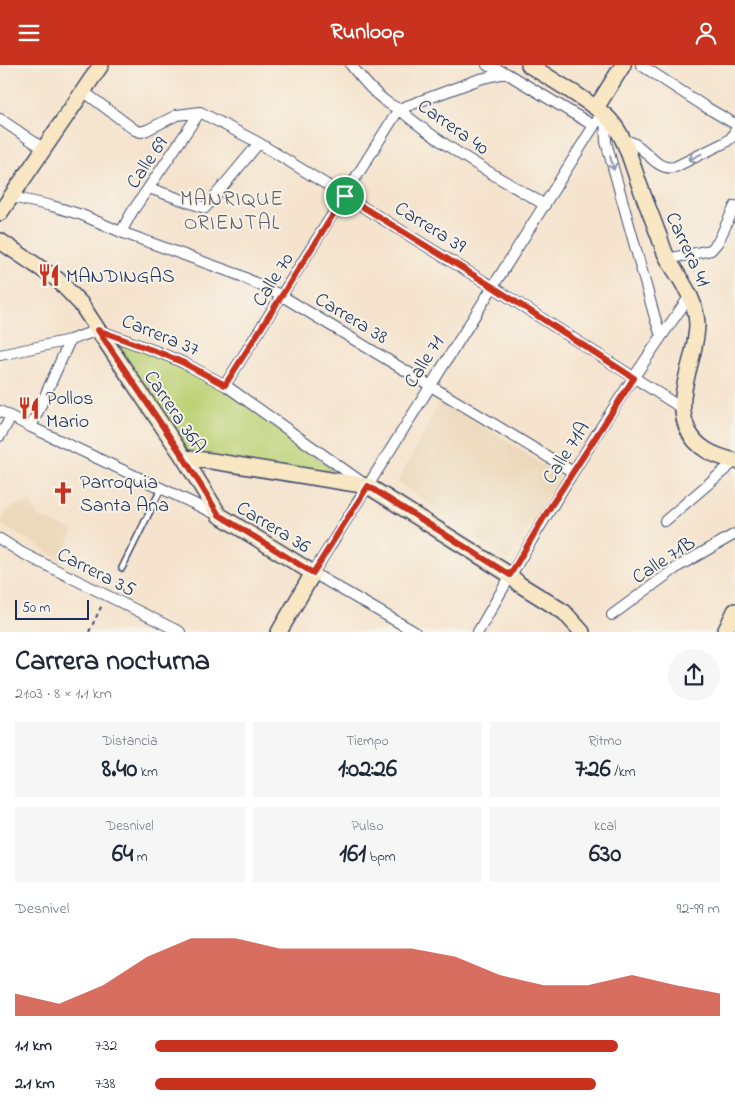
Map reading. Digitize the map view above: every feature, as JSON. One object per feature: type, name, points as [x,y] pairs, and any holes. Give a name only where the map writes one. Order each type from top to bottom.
[{"type":"street","points":[[0,213],[101,65]]},
{"type":"street","name":"Carrera 40","points":[[351,65],[389,105],[399,109],[411,120],[474,163],[545,205]]},
{"type":"street","points":[[487,65],[509,69],[594,126]]},
{"type":"street","name":"Carrera 41","points":[[529,65],[601,112],[616,127],[624,140],[667,259],[683,282],[695,311],[697,326],[686,378],[683,409]]},
{"type":"street","name":"Calle 71","points":[[279,632],[313,573],[594,126],[623,65]]},
{"type":"street","points":[[641,65],[735,124]]},
{"type":"street","points":[[399,109],[509,69]]},
{"type":"street","points":[[83,91],[135,130],[147,130],[177,115],[200,112]]},
{"type":"street","name":"Calle 70","points":[[225,385],[399,109]]},
{"type":"street","name":"Carrera 39","points":[[200,112],[258,143],[493,287],[683,409]]},
{"type":"street","name":"Calle 69","points":[[121,232],[132,212],[200,112]]},
{"type":"street","points":[[601,112],[606,142],[661,336]]},
{"type":"street","points":[[0,119],[44,149]]},
{"type":"street","points":[[624,140],[636,145],[656,163],[669,169],[726,142],[735,131]]},
{"type":"street","points":[[149,188],[205,208],[258,143]]},
{"type":"street","name":"Carrera 38","points":[[12,197],[82,215],[121,232],[239,275],[282,296],[573,472]]},
{"type":"street","points":[[667,259],[711,250],[718,242],[735,206]]},
{"type":"street","name":"Carrera 37","points":[[0,241],[58,280],[81,304],[98,330],[184,363],[225,385],[368,486],[510,575],[518,583],[564,612],[575,629]]},
{"type":"street","name":"Calle 71A","points":[[478,632],[510,575],[573,472],[661,336],[690,296]]},
{"type":"street","points":[[0,355],[70,340],[98,330]]},
{"type":"street","name":"Carrera 36A","points":[[98,330],[184,458],[219,515]]},
{"type":"street","points":[[31,427],[70,340]]},
{"type":"street","points":[[683,409],[687,428],[697,443],[713,455],[735,461]]},
{"type":"street","name":"Carrera 36","points":[[0,411],[219,515],[313,573],[415,632]]},
{"type":"street","points":[[0,437],[11,417]]},
{"type":"street","name":"Carrera 37","points":[[184,458],[368,486]]},
{"type":"street","points":[[665,521],[735,461]]},
{"type":"street","name":"Calle 71B","points":[[612,615],[679,566],[735,534]]},
{"type":"street","name":"Carrera 35","points":[[0,539],[22,553],[180,632]]},
{"type":"street","points":[[725,632],[734,615]]},
{"type":"lane","points":[[122,567],[161,489]]},
{"type":"path","points":[[89,632],[107,595]]},
{"type":"shaded area","points":[[440,401],[482,425],[560,477],[508,560],[398,482]]},
{"type":"shaded area","points":[[30,501],[37,516],[73,531],[61,561],[0,524],[7,510]]},
{"type":"green space","points":[[119,343],[163,354],[236,393],[272,425],[333,469],[308,477],[184,458],[124,369]]},
{"type":"place","name":"MANDINGAS","points":[[49,275]]},
{"type":"place","name":"Pollos Mario","points":[[29,408]]},
{"type":"place","name":"Parroquia Santa Ana","points":[[63,493]]},
{"type":"district","name":"MANRIQUE ORIENTAL","points":[[232,210]]},
{"type":"route","points":[[345,196],[493,287],[634,378],[549,509],[510,575],[368,486],[313,573],[219,515],[184,458],[98,330],[184,363],[225,385],[345,196]]}]
